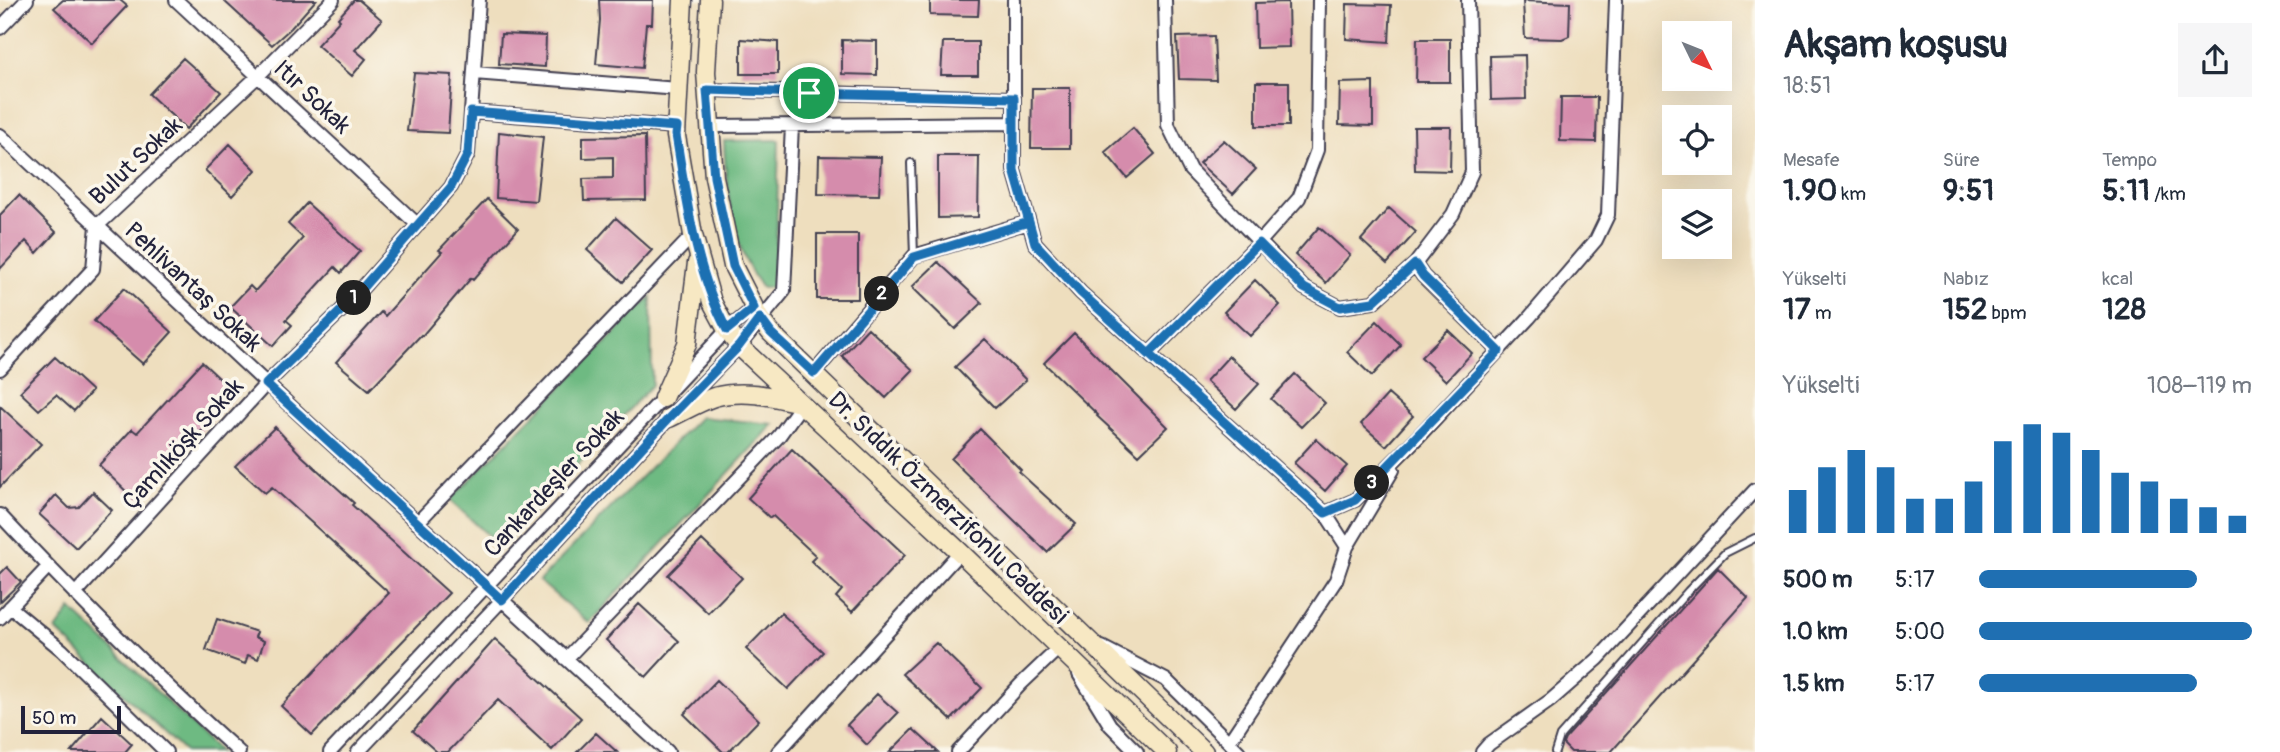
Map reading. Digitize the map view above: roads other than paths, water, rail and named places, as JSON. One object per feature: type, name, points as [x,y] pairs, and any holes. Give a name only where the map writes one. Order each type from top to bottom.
[{"type":"main road","name":"Dr. Sıddık Özmerzifonlu Caddesi","points":[[683,0],[676,135],[696,243],[712,302],[727,330],[739,346],[960,552],[1167,752]]},
{"type":"main road","name":"Dr. Sıddık Özmerzifonlu Caddesi","points":[[710,0],[706,72],[714,177],[733,266],[757,313],[771,333],[1203,752]]},
{"type":"main road","points":[[663,398],[687,344],[696,243]]},
{"type":"main road","points":[[669,418],[713,397],[740,392],[802,404]]},
{"type":"street","points":[[0,28],[27,0]]},
{"type":"street","name":"Itır Sokak","points":[[176,0],[418,225]]},
{"type":"street","name":"Bulut Sokak","points":[[0,369],[93,269],[97,226],[258,76],[333,0]]},
{"type":"street","name":"Çamlıköşk Sokak","points":[[75,594],[266,384],[350,302],[451,187],[468,154],[479,0]]},
{"type":"street","points":[[1014,0],[1014,170],[1035,243],[1081,293],[1325,513],[1347,547]]},
{"type":"street","points":[[1165,0],[1168,125],[1190,170],[1304,288],[1340,307],[1373,302],[1415,264],[1453,214],[1472,172],[1468,0]]},
{"type":"street","points":[[1149,354],[1259,243],[1299,198],[1317,150],[1319,0]]},
{"type":"street","points":[[1325,513],[1355,500],[1419,436],[1499,351],[1596,240],[1608,215],[1616,0]]},
{"type":"street","points":[[474,73],[678,89]]},
{"type":"street","points":[[707,90],[1014,98]]},
{"type":"street","points":[[471,112],[677,127]]},
{"type":"street","points":[[710,127],[1014,123]]},
{"type":"street","points":[[757,313],[784,291],[792,126]]},
{"type":"street","name":"Pehlivantaş Sokak","points":[[0,135],[266,384],[668,752]]},
{"type":"street","points":[[814,373],[914,257],[1029,222]]},
{"type":"street","points":[[417,523],[696,243]]},
{"type":"street","points":[[1415,264],[1423,276],[1499,351]]},
{"type":"street","name":"Cankardeşler Sokak","points":[[330,752],[727,330],[757,313]]},
{"type":"street","name":"Cankardeşler Sokak","points":[[358,752],[739,346],[757,313]]},
{"type":"street","points":[[566,659],[779,436],[802,404]]},
{"type":"street","points":[[1229,742],[1336,580],[1347,547],[1388,478],[1419,436]]},
{"type":"street","points":[[1483,752],[1489,744],[1551,700],[1598,659],[1755,490]]},
{"type":"street","points":[[0,515],[170,690],[239,752]]},
{"type":"street","points":[[778,752],[960,552]]},
{"type":"street","points":[[0,618],[48,567]]},
{"type":"street","points":[[10,607],[62,650],[166,752]]},
{"type":"street","points":[[1087,639],[1166,680],[1239,752]]},
{"type":"street","points":[[958,752],[1021,684],[1064,653],[1110,725],[1137,752]]},
{"type":"lane","points":[[911,163],[914,257]]},
{"type":"lane","points":[[1555,752],[1560,736],[1688,591],[1726,553],[1755,538]]}]
